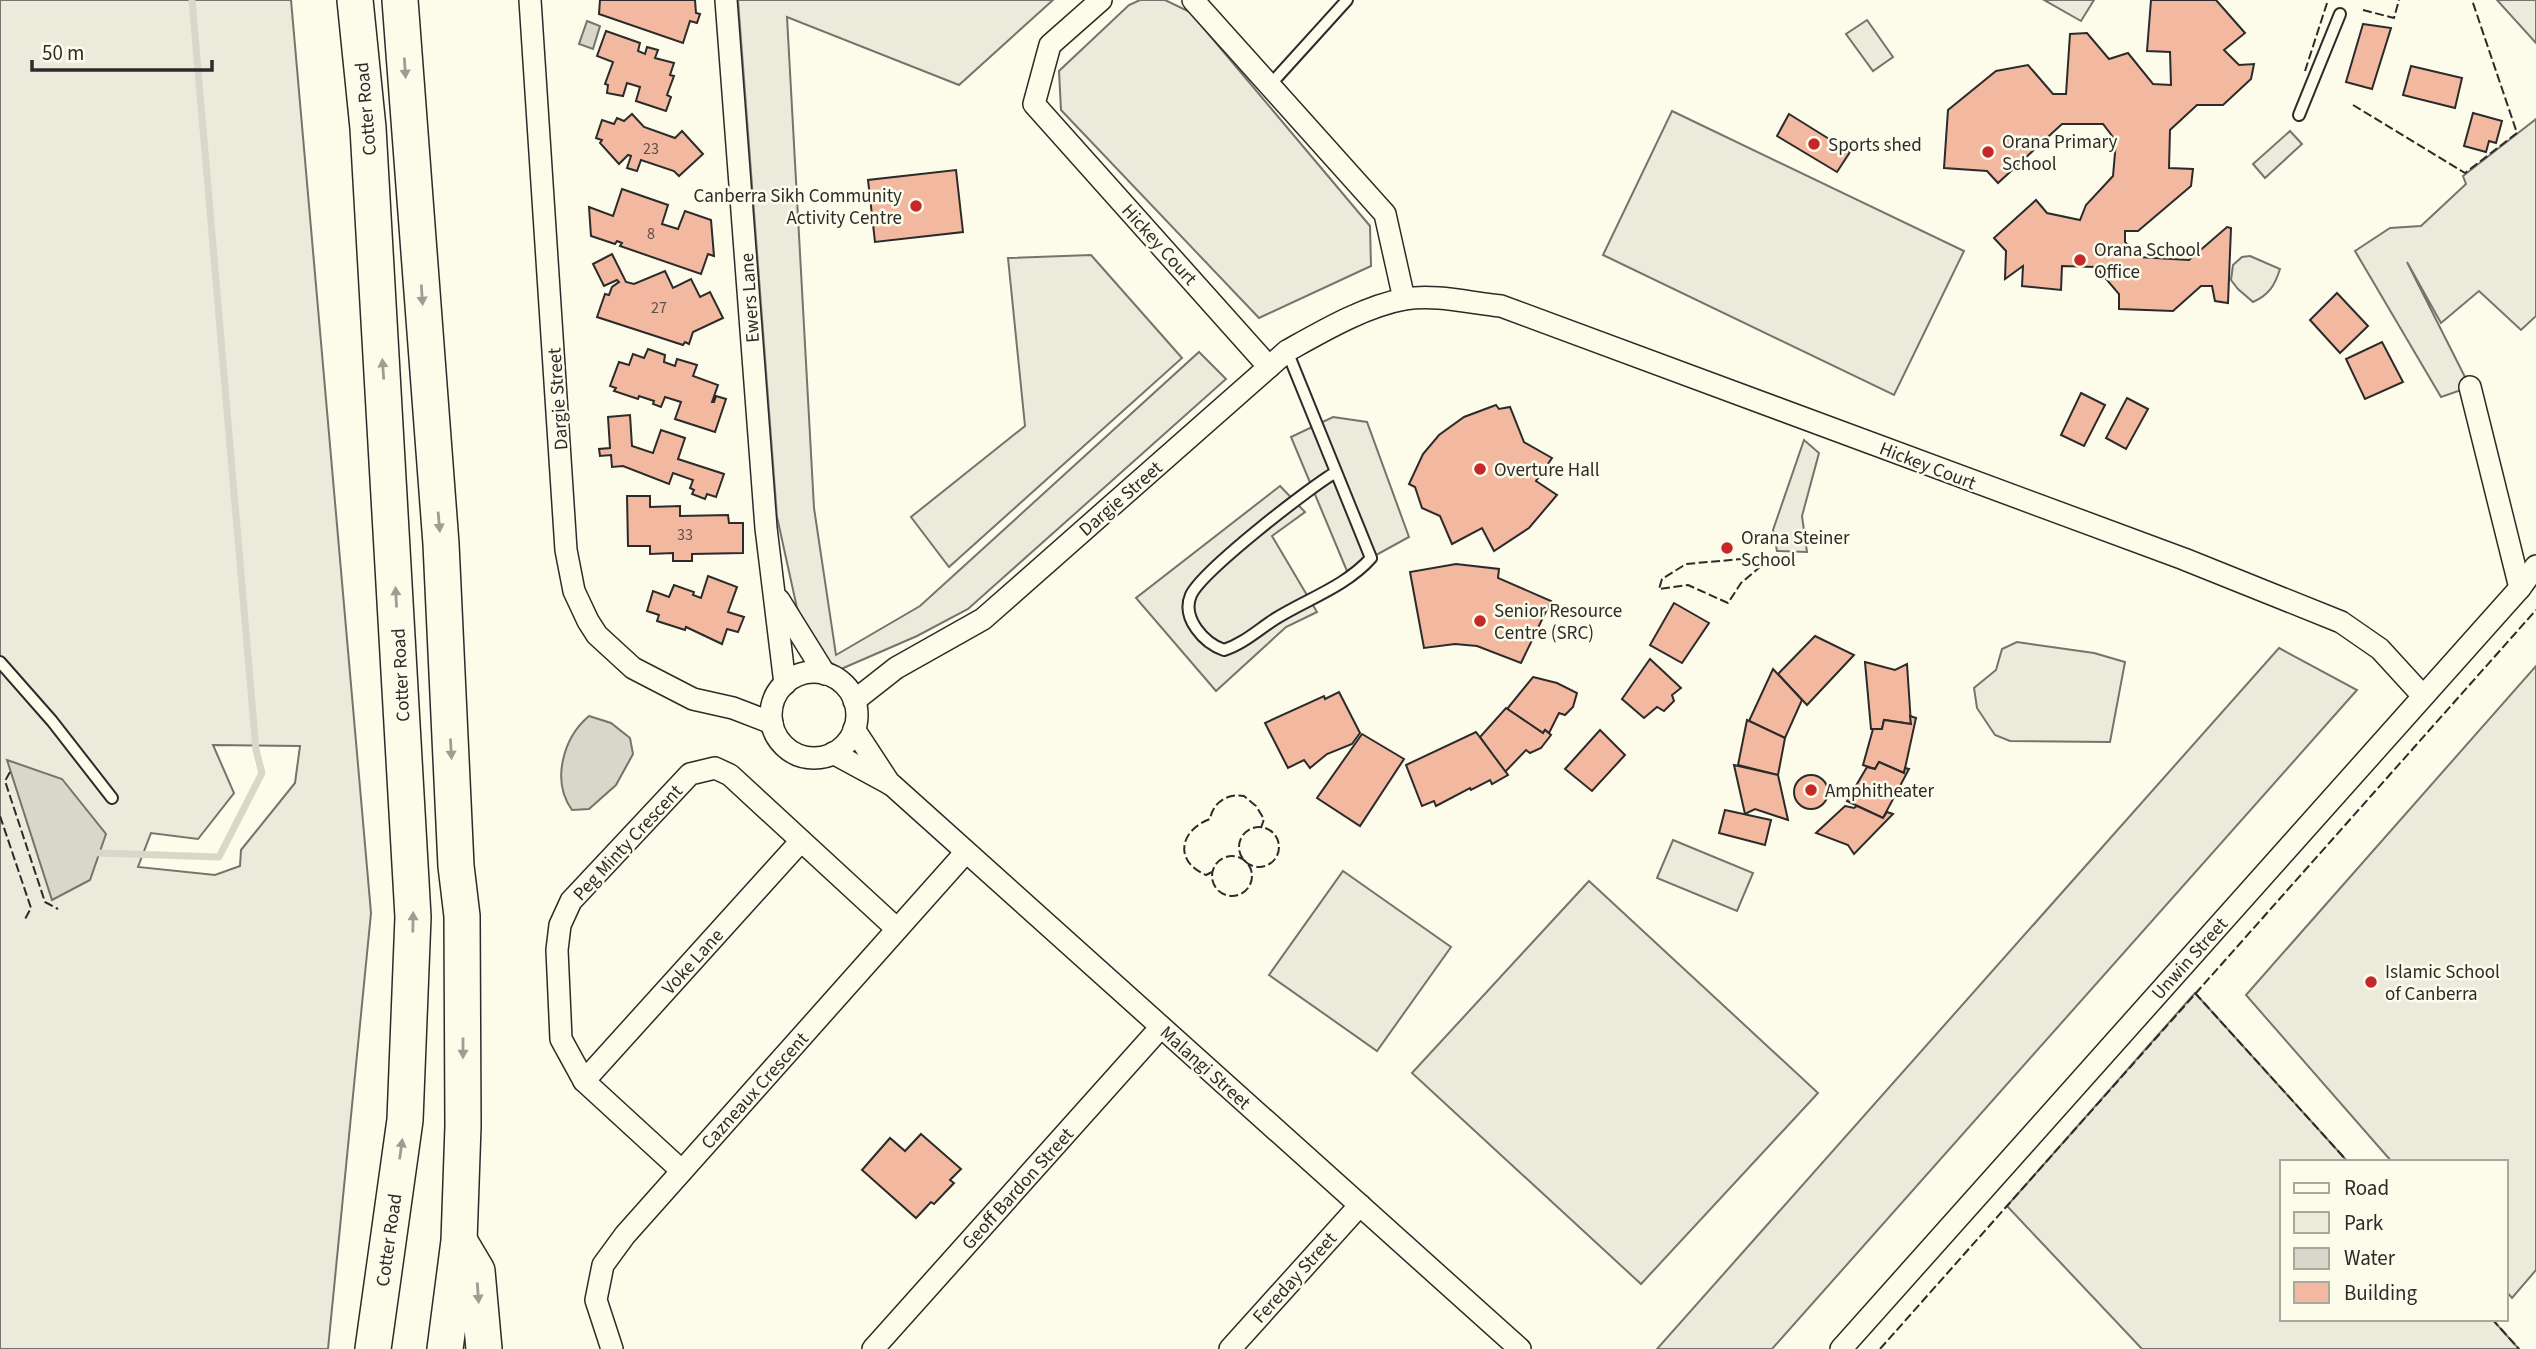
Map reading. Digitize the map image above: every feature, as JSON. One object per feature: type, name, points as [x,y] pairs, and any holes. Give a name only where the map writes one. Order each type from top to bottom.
[{"type":"main road","name":"Cotter Road","points":[[355,0],[368,128],[413,917],[405,1120],[373,1349]]},
{"type":"main road","points":[[400,0],[441,544],[456,866],[462,916],[464,1126],[459,1241],[446,1349]]},
{"type":"main road","points":[[459,1241],[477,1270],[484,1349]]},
{"type":"street","name":"Dargie Street","points":[[530,0],[566,550],[574,591],[587,621],[597,635],[633,668],[693,699],[733,708],[772,723]]},
{"type":"street","name":"Ewers Lane","points":[[726,0],[766,528],[776,595],[781,689]]},
{"type":"street","name":"Hickey Court","points":[[1101,0],[1050,45],[1034,104],[1269,367],[1287,351],[1352,318],[1404,299],[1434,298],[1501,306],[2184,559],[2341,622],[2380,649],[2423,696]]},
{"type":"street","points":[[1193,0],[1385,214],[1404,299]]},
{"type":"street","name":"Dargie Street","points":[[855,701],[896,668],[983,619],[1269,367]]},
{"type":"street","points":[[2470,387],[2520,588]]},
{"type":"street","name":"Unwin Street","points":[[1841,1349],[2520,588],[2536,566]]},
{"type":"street","name":"Ewers Lane","points":[[776,595],[833,678]]},
{"type":"street","name":"Dargie Street","points":[[833,678],[896,668]]},
{"type":"street","points":[[733,708],[781,689],[796,676],[810,673],[833,678],[855,701],[857,715],[850,739],[833,753],[821,758],[795,754],[776,736],[772,723],[773,704],[781,689]]},
{"type":"street","name":"Malangi Street","points":[[855,729],[892,785]]},
{"type":"street","name":"Malangi Street","points":[[833,753],[892,785],[1520,1349]]},
{"type":"street","name":"Peg Minty Crescent","points":[[682,1171],[584,1081],[561,1039],[557,950],[559,925],[571,901],[690,774],[715,768],[730,775],[897,929]]},
{"type":"street","name":"Voke Lane","points":[[584,1081],[800,841]]},
{"type":"street","name":"Cazneaux Crescent","points":[[612,1349],[596,1300],[603,1265],[625,1235],[966,852]]},
{"type":"street","name":"Geoff Bardon Street","points":[[873,1349],[1161,1027]]},
{"type":"street","name":"Fereday Street","points":[[1230,1349],[1360,1205]]},
{"type":"lane","points":[[1270,85],[1347,0]]},
{"type":"lane","points":[[2299,115],[2340,14]]},
{"type":"lane","points":[[1287,351],[1371,558],[1359,571],[1277,618],[1234,647],[1224,650],[1214,646],[1192,620],[1188,606],[1192,594],[1203,580],[1240,547],[1317,483],[1336,472]]},
{"type":"lane","points":[[0,662],[52,721],[112,798]]},
{"type":"green space","points":[[0,0],[291,0],[371,913],[328,1349],[0,1349]],"holes":[[[213,745],[300,746],[295,783],[241,850],[240,866],[215,875],[138,867],[151,833],[198,839],[234,793]]]},
{"type":"green space","points":[[738,0],[1053,0],[959,85],[787,17],[814,508],[836,655],[920,606],[1199,352],[1226,379],[968,609],[917,636],[841,669],[819,655],[797,608],[777,517]]},
{"type":"green space","points":[[2044,0],[2094,0],[2081,21]]},
{"type":"green space","points":[[2497,0],[2536,0],[2536,43]]},
{"type":"green space","points":[[1867,20],[1893,57],[1873,71],[1846,34]]},
{"type":"green space","points":[[1672,111],[1964,251],[1894,395],[1603,255]]},
{"type":"green space","points":[[2250,256],[2280,269],[2271,289],[2253,302],[2231,280],[2233,265],[2242,257]]},
{"type":"green space","points":[[2279,648],[2357,690],[1772,1349],[1657,1349]]},
{"type":"green space","name":"Islamic School of Canberra","points":[[2536,666],[2536,1270],[2512,1298],[2508,1293],[2508,1160],[2390,1160],[2246,995]]},
{"type":"green space","points":[[1673,840],[1753,873],[1737,911],[1657,878]]},
{"type":"green space","points":[[1343,871],[1451,947],[1377,1051],[1269,975]]},
{"type":"green space","points":[[1589,881],[1818,1093],[1641,1284],[1412,1073]]},
{"type":"green space","points":[[2195,993],[2346,1160],[2280,1160],[2280,1321],[2494,1321],[2519,1349],[2142,1349],[2007,1206]]},
{"type":"shaded area","points":[[1140,0],[1165,0],[1190,12],[1370,226],[1371,266],[1259,318],[1061,110],[1059,71],[1129,5]]},
{"type":"shaded area","points":[[2536,119],[2536,316],[2521,330],[2479,291],[2441,323],[2407,262],[2470,387],[2441,397],[2355,251],[2390,228],[2421,226],[2466,184],[2463,176]]},
{"type":"shaded area","points":[[2290,131],[2302,144],[2265,178],[2253,164]]},
{"type":"shaded area","points":[[1091,255],[1182,358],[949,567],[911,517],[1025,426],[1008,258]]},
{"type":"shaded area","points":[[1333,417],[1367,422],[1409,537],[1347,571],[1291,437]]},
{"type":"shaded area","points":[[1804,440],[1819,453],[1802,516],[1807,552],[1777,551],[1773,530]]},
{"type":"shaded area","points":[[1280,486],[1305,512],[1272,536],[1317,612],[1286,627],[1216,691],[1136,598]]},
{"type":"shaded area","points":[[2017,642],[2094,653],[2125,662],[2110,742],[2010,741],[1995,735],[1977,708],[1974,688],[1996,670],[2002,649]]},
{"type":"water","points":[[587,21],[600,26],[593,49],[579,44]]},
{"type":"water","points":[[589,716],[611,723],[630,738],[633,754],[616,785],[589,809],[572,810],[562,786],[563,760],[572,736]]},
{"type":"water","points":[[7,760],[62,779],[106,834],[90,880],[52,900]]},
{"type":"building","points":[[600,0],[695,0],[696,13],[700,14],[697,23],[690,21],[683,43],[599,14]]},
{"type":"building","name":"Orana Primary School","points":[[2151,0],[2216,0],[2245,33],[2224,50],[2239,65],[2254,64],[2251,79],[2223,105],[2197,105],[2170,130],[2169,168],[2193,169],[2191,186],[2138,231],[2125,231],[2125,242],[2138,257],[2189,260],[2227,227],[2231,228],[2228,303],[2215,301],[2212,286],[2201,286],[2173,311],[2119,309],[2119,294],[2096,267],[2062,266],[2061,290],[2022,286],[2023,266],[2005,279],[2006,251],[1994,238],[2036,200],[2047,213],[2080,220],[2086,205],[2113,176],[2116,141],[2103,124],[2062,124],[1998,183],[1987,171],[1944,168],[1948,110],[1996,71],[2028,65],[2053,94],[2066,94],[2070,34],[2087,33],[2109,59],[2128,53],[2153,84],[2171,85],[2170,52],[2147,51]]},
{"type":"building","points":[[2363,24],[2391,28],[2372,89],[2346,82]]},
{"type":"building","points":[[606,31],[640,43],[638,51],[645,54],[647,47],[658,50],[655,58],[674,63],[670,75],[674,76],[667,95],[671,97],[666,111],[636,101],[640,87],[627,83],[623,96],[607,93],[608,85],[605,84],[613,62],[597,56]]},
{"type":"building","points":[[2411,66],[2462,78],[2455,108],[2403,95]]},
{"type":"building","points":[[2473,113],[2502,121],[2496,143],[2489,141],[2486,152],[2464,146]]},
{"type":"building","points":[[632,114],[644,127],[675,138],[682,131],[703,154],[679,176],[674,171],[641,160],[637,171],[627,168],[631,156],[628,155],[619,164],[600,143],[602,140],[596,138],[602,120],[614,124],[617,118],[624,121]]},
{"type":"building","name":"Sports shed","points":[[1789,114],[1850,152],[1837,172],[1777,136]]},
{"type":"building","name":"Canberra Sikh Community Activity Centre","points":[[956,170],[963,232],[875,242],[868,180]]},
{"type":"building","points":[[622,189],[668,205],[662,224],[678,229],[685,211],[711,220],[714,256],[708,254],[701,274],[620,246],[622,243],[617,241],[615,244],[591,236],[589,207],[613,216]]},
{"type":"building","points":[[612,254],[626,282],[634,284],[665,271],[673,288],[691,279],[700,297],[710,292],[723,318],[693,332],[689,344],[685,342],[683,345],[597,317],[605,294],[609,295],[612,287],[619,282],[617,280],[604,286],[593,264]]},
{"type":"building","points":[[2337,293],[2368,326],[2340,353],[2310,320]]},
{"type":"building","points":[[2382,342],[2403,382],[2365,399],[2346,359]]},
{"type":"building","points":[[648,349],[665,355],[664,362],[675,366],[677,359],[697,365],[693,376],[718,385],[712,402],[716,396],[726,399],[715,432],[675,419],[681,402],[665,397],[661,407],[653,404],[654,401],[614,391],[616,388],[610,386],[619,362],[629,365],[633,354],[644,358]]},
{"type":"building","points":[[2081,393],[2105,405],[2084,446],[2061,435]]},
{"type":"building","points":[[2127,398],[2148,409],[2126,449],[2106,438]]},
{"type":"building","name":"Overture Hall","points":[[1496,405],[1499,409],[1510,407],[1524,442],[1552,458],[1536,481],[1557,495],[1529,528],[1494,551],[1482,528],[1452,544],[1440,516],[1422,508],[1415,487],[1409,484],[1423,454],[1439,435],[1464,417]]},
{"type":"building","points":[[630,415],[632,446],[653,453],[661,430],[685,438],[678,459],[724,474],[716,497],[707,494],[705,499],[692,494],[694,490],[690,488],[693,480],[673,473],[669,484],[623,466],[612,467],[611,455],[600,456],[599,449],[610,448],[608,417]]},
{"type":"building","points":[[627,496],[650,496],[650,507],[680,506],[680,516],[728,515],[729,523],[743,523],[743,553],[692,554],[692,561],[673,561],[673,553],[650,554],[650,546],[628,546]]},
{"type":"building","name":"Senior Resource Centre (SRC)","points":[[1456,564],[1499,569],[1498,578],[1551,601],[1521,663],[1477,646],[1455,644],[1424,648],[1410,572]]},
{"type":"building","points":[[708,576],[737,587],[728,612],[744,617],[738,632],[727,629],[722,644],[686,627],[685,630],[657,621],[659,615],[647,611],[653,591],[669,597],[674,585],[694,592],[693,595],[701,598]]},
{"type":"building","points":[[1674,603],[1709,623],[1682,663],[1650,645]]},
{"type":"building","points":[[1815,636],[1854,655],[1807,705],[1778,674]]},
{"type":"building","points":[[1650,659],[1681,688],[1672,695],[1674,701],[1664,711],[1657,707],[1644,718],[1622,699]]},
{"type":"building","points":[[1865,662],[1895,670],[1907,664],[1911,724],[1884,720],[1882,729],[1871,729]]},
{"type":"building","points":[[1773,669],[1802,700],[1785,738],[1749,721]]},
{"type":"building","points":[[1533,677],[1557,683],[1577,693],[1573,707],[1565,715],[1559,713],[1549,733],[1545,730],[1543,733],[1507,709]]},
{"type":"building","points":[[1339,692],[1360,733],[1352,744],[1327,754],[1310,768],[1304,760],[1288,768],[1265,723],[1324,696],[1325,699]]},
{"type":"building","points":[[1506,708],[1543,733],[1545,730],[1551,735],[1541,748],[1530,753],[1526,750],[1505,772],[1480,737]]},
{"type":"building","points":[[1910,716],[1916,718],[1904,773],[1879,762],[1875,769],[1863,765],[1873,729],[1882,729],[1884,720],[1911,724]]},
{"type":"building","points":[[1747,720],[1785,738],[1778,775],[1738,765]]},
{"type":"building","points":[[1600,730],[1625,755],[1592,791],[1565,769]]},
{"type":"building","points":[[1476,732],[1508,775],[1492,784],[1490,780],[1471,790],[1470,788],[1436,806],[1434,801],[1422,806],[1406,765]]},
{"type":"building","points":[[1362,734],[1404,759],[1360,826],[1317,798]]},
{"type":"building","points":[[1879,762],[1904,773],[1905,768],[1909,769],[1883,818],[1847,801],[1867,767],[1875,769]]},
{"type":"building","points":[[1734,765],[1778,775],[1788,820],[1755,809],[1745,814]]},
{"type":"building","name":"Amphitheater","points":[[1811,775],[1823,780],[1828,792],[1823,804],[1811,809],[1799,804],[1794,792],[1799,780]]},
{"type":"building","points":[[1845,806],[1857,806],[1883,818],[1887,812],[1893,814],[1854,854],[1848,845],[1816,833]]},
{"type":"building","points":[[1725,810],[1771,820],[1765,845],[1719,833]]},
{"type":"building","points":[[921,1134],[961,1169],[950,1180],[954,1183],[916,1218],[862,1170],[890,1138],[905,1151]]},
{"type":"waterway","points":[[99,853],[219,857],[262,773],[256,750],[192,0]]},
{"type":"fence","points":[[2305,71],[2328,0]]},
{"type":"fence","points":[[2363,10],[2394,18],[2399,0]]},
{"type":"fence","points":[[2353,105],[2465,173],[2517,133],[2472,0]]},
{"type":"fence","points":[[1764,557],[1767,561],[1741,583],[1728,603],[1688,585],[1659,589],[1662,579],[1686,564],[1764,557]]},
{"type":"fence","points":[[1880,1349],[2536,610]]},
{"type":"fence","points":[[10,772],[5,781],[45,902],[58,909]]},
{"type":"fence","points":[[1212,872],[1206,875],[1195,869],[1188,862],[1184,846],[1192,830],[1210,819],[1218,803],[1227,797],[1244,796],[1256,806],[1264,819],[1261,828]]},
{"type":"fence","points":[[0,816],[31,908],[24,921]]},
{"type":"fence","points":[[1259,827],[1273,833],[1279,847],[1273,861],[1259,867],[1245,861],[1239,847],[1245,833],[1259,827]]},
{"type":"fence","points":[[1232,856],[1246,862],[1252,876],[1246,890],[1232,896],[1218,890],[1212,876],[1218,862],[1232,856]]},
{"type":"fence","points":[[2195,993],[2346,1160]]},
{"type":"fence","points":[[2494,1321],[2519,1349]]},
{"type":"place","name":"Sports shed","points":[[1814,144]]},
{"type":"place","name":"Orana Primary School","points":[[1988,152]]},
{"type":"place","name":"Canberra Sikh Community Activity Centre","points":[[916,206]]},
{"type":"place","name":"Orana School Office","points":[[2080,260]]},
{"type":"place","name":"Overture Hall","points":[[1480,469]]},
{"type":"place","name":"Orana Steiner School","points":[[1727,548]]},
{"type":"place","name":"Senior Resource Centre (SRC)","points":[[1480,621]]},
{"type":"place","name":"Amphitheater","points":[[1811,790]]},
{"type":"place","name":"Islamic School of Canberra","points":[[2371,982]]}]
